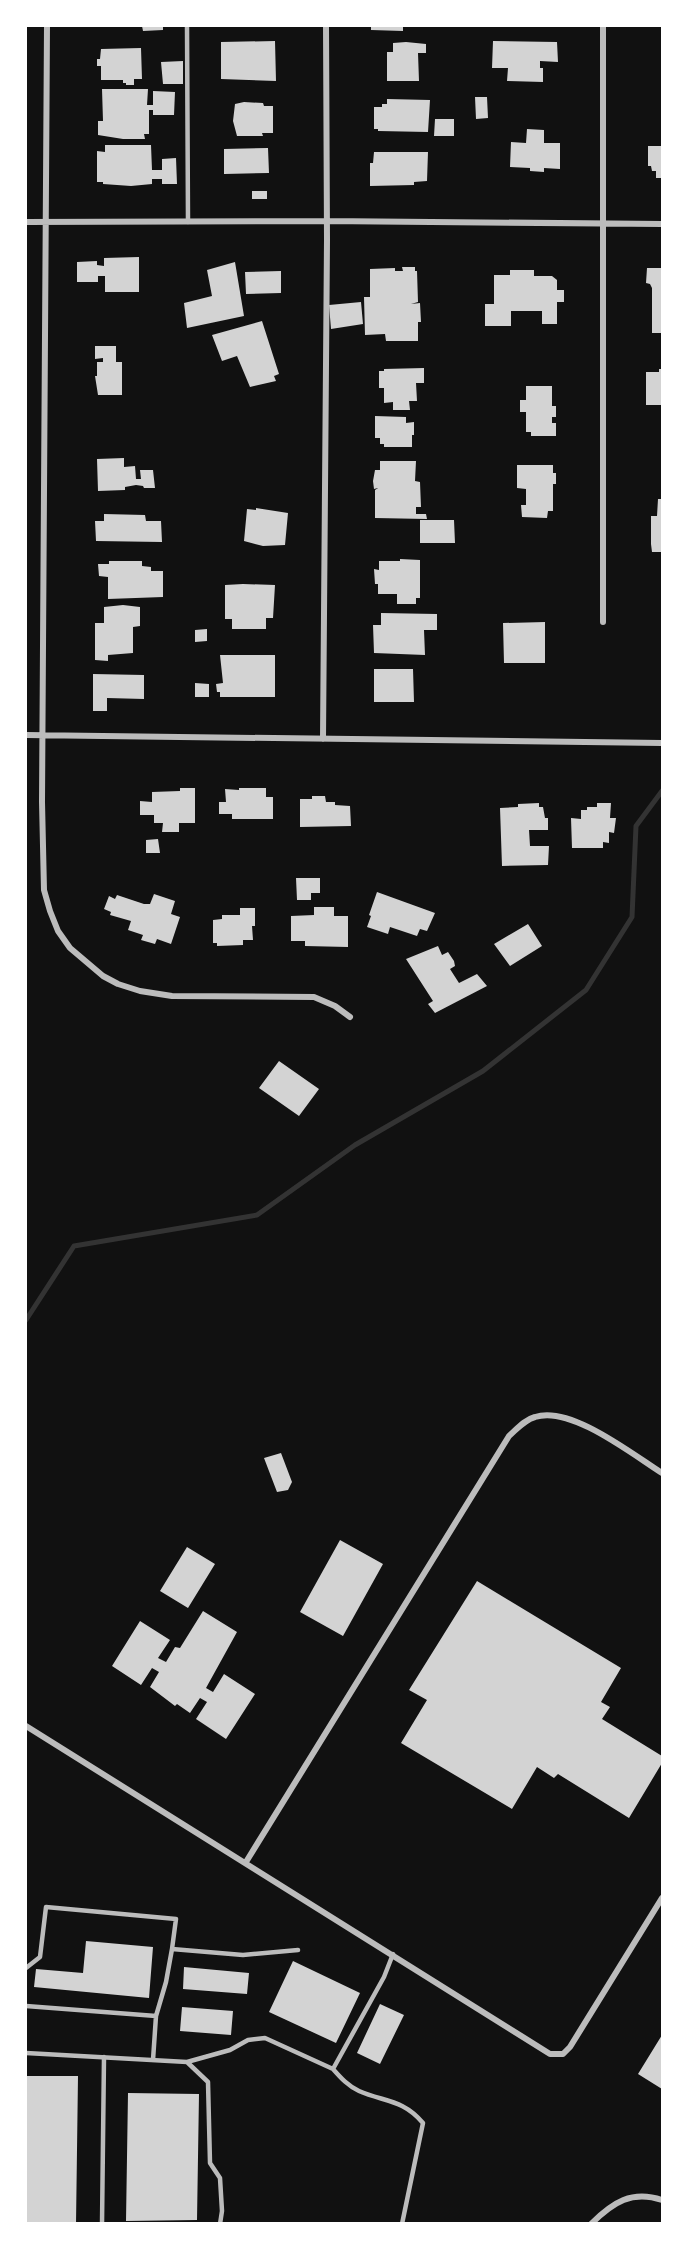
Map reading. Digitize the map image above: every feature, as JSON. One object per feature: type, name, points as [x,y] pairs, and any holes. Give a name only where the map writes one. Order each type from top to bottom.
[{"type":"street","points":[[47,26],[43,735],[45,890],[58,931],[70,948],[85,963],[118,984],[140,991],[172,996],[314,997],[335,1006],[350,1017]]},
{"type":"street","points":[[323,739],[326,26]]},
{"type":"street","points":[[603,26],[603,622]]},
{"type":"street","points":[[26,222],[326,221],[663,224]]},
{"type":"street","points":[[26,735],[663,743]]},
{"type":"street","points":[[246,1862],[509,1436],[526,1421],[536,1416],[558,1414],[583,1424],[663,1473]]},
{"type":"street","points":[[26,1726],[550,2054],[563,2055],[570,2046],[663,1898]]},
{"type":"street","points":[[591,2223],[617,2201],[638,2196],[663,2200]]},
{"type":"lane","points":[[187,26],[188,222]]},
{"type":"lane","points":[[26,1968],[40,1957],[46,1907],[176,1919],[166,1982],[156,2016],[153,2060]]},
{"type":"lane","points":[[172,1949],[243,1955],[298,1950]]},
{"type":"lane","points":[[333,2069],[384,1977],[393,1954]]},
{"type":"lane","points":[[26,2006],[156,2016]]},
{"type":"lane","points":[[26,2053],[187,2062],[230,2050],[248,2040],[266,2038],[333,2069],[345,2082],[359,2091],[412,2110],[423,2123],[402,2223]]},
{"type":"lane","points":[[102,2223],[104,2057]]},
{"type":"lane","points":[[187,2062],[208,2082],[210,2163],[220,2178],[222,2211],[220,2223]]},
{"type":"building","points":[[142,26],[163,26],[163,30],[143,31]]},
{"type":"building","points":[[371,26],[403,26],[403,31],[371,30]]},
{"type":"building","points":[[275,41],[276,81],[221,79],[221,42]]},
{"type":"building","points":[[493,41],[557,42],[558,62],[540,61],[540,68],[543,68],[543,82],[507,81],[508,68],[492,68]]},
{"type":"building","points":[[393,43],[426,44],[426,53],[418,53],[419,81],[387,81],[387,52],[393,52]]},
{"type":"building","points":[[141,48],[142,79],[134,79],[134,85],[126,85],[123,80],[101,80],[101,66],[97,66],[97,59],[100,59],[101,49]]},
{"type":"building","points":[[183,61],[183,84],[163,84],[161,62]]},
{"type":"building","points":[[102,89],[148,89],[147,105],[153,105],[153,91],[175,92],[174,115],[153,115],[153,110],[149,110],[149,134],[144,134],[145,139],[123,139],[98,135],[98,121],[103,121]]},
{"type":"building","points":[[475,97],[487,97],[488,118],[476,119]]},
{"type":"building","points":[[387,99],[430,100],[428,132],[374,129],[374,107],[387,104]]},
{"type":"building","points":[[244,102],[273,106],[273,133],[262,133],[263,136],[237,136],[233,121],[235,104]]},
{"type":"building","points":[[435,119],[454,119],[454,136],[434,136]]},
{"type":"building","points":[[527,129],[544,130],[544,143],[560,143],[560,169],[544,168],[544,172],[530,171],[530,168],[510,167],[511,142],[526,143]]},
{"type":"building","points":[[105,145],[151,145],[152,170],[162,170],[162,159],[176,158],[177,184],[162,184],[162,179],[152,179],[152,184],[131,186],[97,182],[97,151],[105,152]]},
{"type":"building","points":[[648,146],[662,146],[662,178],[656,178],[656,171],[652,171],[651,166],[648,166]]},
{"type":"building","points":[[268,148],[269,173],[224,174],[224,149]]},
{"type":"building","points":[[374,152],[428,152],[427,181],[414,182],[414,185],[370,186],[370,163],[373,163]]},
{"type":"building","points":[[252,191],[267,191],[267,199],[252,199]]},
{"type":"building","points":[[139,257],[139,292],[105,292],[105,276],[98,276],[98,282],[77,282],[77,262],[97,261],[97,265],[104,266],[104,258]]},
{"type":"building","points":[[235,262],[244,316],[187,328],[184,303],[212,296],[207,270]]},
{"type":"building","points":[[402,267],[415,267],[417,271],[418,302],[411,304],[420,303],[421,322],[418,322],[418,341],[386,341],[385,334],[365,335],[364,297],[370,297],[370,269],[395,268],[395,271],[403,271]]},
{"type":"building","points":[[647,268],[662,268],[662,333],[652,333],[652,288],[646,283]]},
{"type":"building","points":[[510,270],[534,270],[534,276],[552,276],[557,280],[557,290],[564,290],[564,302],[557,302],[557,324],[542,324],[542,311],[511,311],[511,326],[485,326],[485,304],[494,304],[494,275],[510,275]]},
{"type":"building","points":[[281,271],[281,293],[246,294],[245,272]]},
{"type":"building","points":[[361,302],[363,324],[331,329],[329,305]]},
{"type":"building","points":[[262,321],[279,374],[274,376],[276,381],[250,387],[237,356],[222,361],[212,335]]},
{"type":"building","points":[[95,346],[116,346],[116,362],[122,362],[122,395],[98,395],[95,376],[97,376],[97,362],[103,362],[103,358],[95,359]]},
{"type":"building","points":[[424,368],[424,383],[416,383],[417,401],[409,401],[410,410],[393,410],[393,402],[384,403],[384,388],[379,388],[379,371]]},
{"type":"building","points":[[659,369],[662,369],[662,405],[646,405],[646,372],[659,372]]},
{"type":"building","points":[[526,386],[552,386],[552,406],[556,406],[556,417],[552,417],[552,423],[556,423],[556,436],[531,436],[531,432],[526,432],[526,412],[520,412],[520,400],[526,400]]},
{"type":"building","points":[[375,416],[406,417],[406,423],[414,422],[412,447],[384,447],[384,444],[380,444],[380,438],[375,438]]},
{"type":"building","points":[[124,458],[124,467],[135,466],[136,479],[141,479],[140,470],[153,470],[155,488],[136,485],[125,487],[125,490],[98,491],[97,459]]},
{"type":"building","points":[[380,461],[416,461],[415,481],[420,482],[421,507],[416,507],[416,514],[426,514],[427,519],[375,518],[375,490],[378,488],[374,489],[373,481],[375,470],[380,470]]},
{"type":"building","points":[[517,465],[553,465],[556,484],[553,484],[553,511],[548,511],[547,518],[522,517],[521,505],[526,505],[526,489],[517,488]]},
{"type":"building","points":[[658,499],[662,499],[662,552],[652,552],[651,516],[657,516]]},
{"type":"building","points":[[256,508],[288,513],[285,545],[263,546],[244,541],[247,509],[256,510]]},
{"type":"building","points":[[104,514],[145,515],[146,521],[161,521],[162,542],[96,541],[95,521],[104,521]]},
{"type":"building","points":[[420,520],[454,520],[455,543],[420,543]]},
{"type":"building","points":[[400,559],[420,560],[420,598],[416,598],[416,604],[397,604],[397,594],[378,594],[374,569],[379,570],[379,561],[400,561]]},
{"type":"building","points":[[109,561],[142,561],[142,566],[151,567],[151,571],[163,571],[163,597],[108,599],[108,577],[99,576],[98,564],[109,564]]},
{"type":"building","points":[[225,585],[275,585],[273,618],[266,618],[266,629],[232,629],[232,619],[225,619]]},
{"type":"building","points":[[123,605],[140,607],[140,626],[133,627],[133,653],[108,655],[108,661],[95,660],[95,623],[104,623],[104,607]]},
{"type":"building","points":[[381,613],[437,614],[437,630],[424,630],[425,655],[374,653],[373,625],[381,625]]},
{"type":"building","points":[[545,622],[545,663],[504,663],[503,623]]},
{"type":"building","points":[[207,629],[207,641],[195,642],[195,630]]},
{"type":"building","points":[[220,655],[275,655],[275,697],[220,697],[216,684],[223,683]]},
{"type":"building","points":[[374,669],[413,669],[414,702],[374,702]]},
{"type":"building","points":[[93,674],[144,675],[144,699],[107,698],[107,711],[93,711]]},
{"type":"building","points":[[195,683],[209,684],[209,697],[195,697]]},
{"type":"building","points":[[180,788],[195,788],[195,823],[179,823],[179,832],[162,832],[163,823],[154,823],[154,815],[140,815],[140,801],[152,802],[152,792],[180,791]]},
{"type":"building","points":[[239,788],[266,788],[266,797],[273,797],[273,819],[232,819],[232,814],[219,814],[219,802],[226,802],[225,789],[239,790]]},
{"type":"building","points":[[312,796],[325,796],[326,802],[350,806],[351,826],[300,827],[300,799],[312,799]]},
{"type":"building","points":[[539,803],[539,807],[543,807],[545,818],[548,818],[548,830],[529,830],[530,846],[549,846],[548,865],[502,866],[500,808]]},
{"type":"building","points":[[597,803],[611,803],[610,818],[616,818],[614,833],[609,832],[609,843],[603,842],[603,848],[572,848],[571,818],[581,819],[581,810],[587,810],[587,807],[597,807]]},
{"type":"building","points":[[158,839],[160,853],[146,853],[146,840]]},
{"type":"building","points":[[296,878],[320,878],[320,893],[311,893],[311,900],[297,900]]},
{"type":"building","points":[[377,892],[435,913],[427,931],[420,929],[417,936],[390,927],[388,934],[367,927]]},
{"type":"building","points":[[154,894],[175,901],[171,914],[180,917],[171,944],[157,939],[155,944],[141,940],[143,935],[128,930],[131,921],[110,915],[111,912],[104,909],[109,896],[115,899],[117,895],[150,904]]},
{"type":"building","points":[[314,907],[334,907],[334,916],[348,916],[348,947],[305,946],[305,941],[291,941],[291,916],[314,915]]},
{"type":"building","points":[[240,908],[255,908],[255,926],[252,926],[253,940],[243,940],[243,945],[217,946],[217,943],[213,943],[213,920],[222,919],[222,915],[240,915]]},
{"type":"building","points":[[528,924],[542,946],[510,966],[494,944]]},
{"type":"building","points":[[438,946],[442,955],[448,952],[454,961],[455,966],[450,969],[459,983],[477,974],[487,986],[435,1013],[428,1004],[433,1001],[406,959]]},
{"type":"building","points":[[279,1061],[319,1089],[299,1116],[259,1088]]},
{"type":"building","points":[[281,1453],[292,1482],[288,1490],[277,1492],[264,1458]]},
{"type":"building","points":[[340,1540],[383,1564],[343,1636],[300,1612]]},
{"type":"building","points":[[187,1547],[215,1564],[188,1608],[160,1591]]},
{"type":"building","points":[[477,1581],[621,1668],[601,1702],[610,1707],[602,1719],[662,1756],[662,1763],[629,1818],[558,1774],[554,1778],[537,1767],[512,1809],[401,1743],[427,1700],[409,1690]]},
{"type":"building","points":[[203,1611],[237,1632],[206,1688],[213,1692],[224,1674],[255,1694],[226,1739],[196,1719],[207,1702],[200,1698],[190,1713],[177,1704],[175,1706],[150,1687],[159,1672],[152,1668],[141,1685],[112,1666],[140,1621],[170,1640],[158,1658],[166,1662],[175,1647],[180,1648]]},
{"type":"building","points":[[86,1941],[153,1947],[149,1998],[34,1987],[36,1969],[83,1973]]},
{"type":"building","points":[[293,1961],[360,1993],[336,2043],[269,2012]]},
{"type":"building","points":[[184,1967],[249,1973],[247,1994],[183,1989]]},
{"type":"building","points":[[380,2004],[404,2015],[380,2064],[357,2053]]},
{"type":"building","points":[[182,2007],[233,2011],[231,2035],[180,2031]]},
{"type":"building","points":[[662,2035],[662,2089],[638,2074]]},
{"type":"building","points":[[26,2076],[78,2076],[76,2224],[26,2224]]},
{"type":"building","points":[[128,2093],[199,2094],[197,2220],[126,2221]]},
{"type":"waterway","points":[[26,1320],[74,1246],[257,1215],[355,1145],[483,1071],[586,990],[632,917],[636,826],[662,791]]}]
